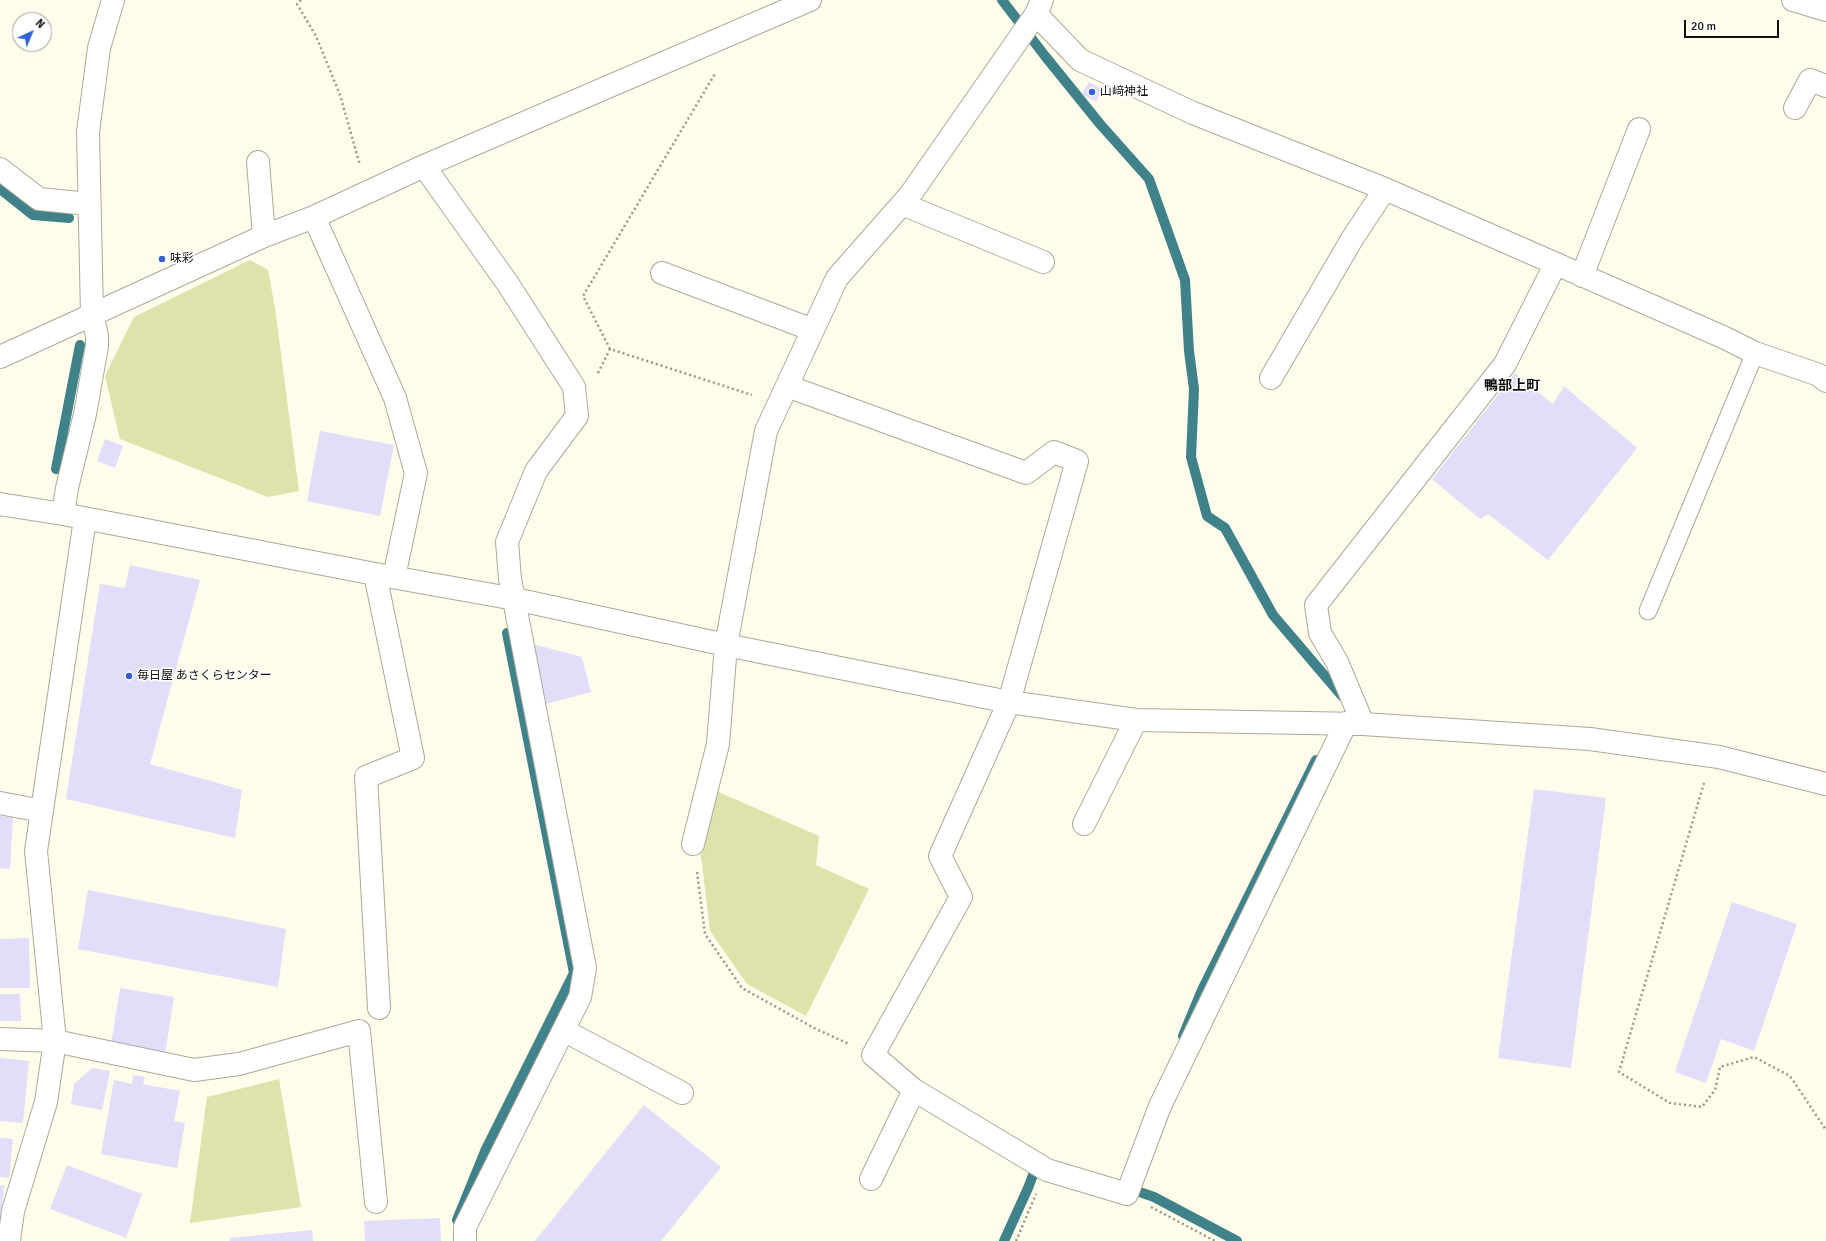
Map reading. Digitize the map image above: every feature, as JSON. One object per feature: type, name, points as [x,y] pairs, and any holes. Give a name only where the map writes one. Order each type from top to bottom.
[{"type":"street","points":[[63,514],[67,488],[85,414],[97,346],[97,336],[92,314],[88,132],[99,48],[114,0]]},
{"type":"street","points":[[0,357],[264,236],[314,217],[424,166],[810,0]]},
{"type":"street","points":[[1793,0],[1826,10]]},
{"type":"street","points":[[693,844],[718,744],[726,645],[766,431],[837,278],[902,204],[1019,38],[1039,7],[1080,60],[1194,113],[1385,189],[1723,337],[1754,353],[1824,372]]},
{"type":"street","points":[[1795,108],[1810,80],[1826,86]]},
{"type":"street","points":[[1582,276],[1639,129]]},
{"type":"street","points":[[258,162],[264,236]]},
{"type":"street","points":[[424,166],[508,284],[574,387],[577,416],[536,471],[507,542],[510,579],[585,968],[580,997],[565,1031],[465,1227],[465,1241]]},
{"type":"street","points":[[0,169],[39,199],[90,204]]},
{"type":"street","points":[[1271,378],[1352,239],[1385,189]]},
{"type":"street","points":[[902,204],[1043,262]]},
{"type":"street","points":[[314,217],[395,398],[416,473],[385,576],[413,758],[366,777],[379,1008]]},
{"type":"street","points":[[783,395],[1026,473],[1054,452],[1077,461],[1009,702],[940,856],[962,897],[873,1055],[914,1090],[1047,1170],[1127,1194],[1160,1106],[1355,723],[1337,662],[1320,633],[1316,605],[1505,364],[1556,265]]},
{"type":"street","points":[[662,273],[813,330]]},
{"type":"street","points":[[0,504],[63,514],[385,576],[515,599],[726,645],[1009,702],[1136,720],[1355,723],[1590,738],[1712,756],[1826,784]]},
{"type":"street","points":[[9,1241],[13,1211],[46,1102],[55,1041],[36,850],[86,519]]},
{"type":"street","points":[[1084,824],[1136,720]]},
{"type":"street","points":[[0,803],[42,811]]},
{"type":"street","points":[[0,1039],[55,1041],[194,1070],[239,1064],[359,1031],[376,1202]]},
{"type":"street","points":[[565,1031],[682,1093]]},
{"type":"street","points":[[871,1179],[914,1090]]},
{"type":"lane","points":[[1648,611],[1754,353]]},
{"type":"path","points":[[294,0],[316,36],[340,95],[368,193]]},
{"type":"path","points":[[297,4],[301,0]]},
{"type":"path","points":[[717,71],[583,296],[610,349],[783,395]]},
{"type":"path","points":[[596,376],[610,349]]},
{"type":"path","points":[[1712,756],[1619,1072],[1670,1103],[1702,1107],[1715,1090],[1720,1067],[1754,1057],[1790,1076],[1826,1130]]},
{"type":"path","points":[[693,844],[705,934],[742,988],[816,1029],[873,1055]]},
{"type":"path","points":[[1016,1241],[1047,1170]]},
{"type":"path","points":[[1127,1194],[1215,1241]]},
{"type":"green space","points":[[250,260],[268,270],[275,308],[299,491],[268,497],[120,439],[105,376],[134,317]]},
{"type":"green space","points":[[714,790],[819,836],[816,865],[869,889],[806,1016],[747,984],[710,931],[700,847]]},
{"type":"green space","points":[[279,1079],[301,1207],[190,1223],[207,1097]]},
{"type":"building","name":"山﨑神社","points":[[1089,82],[1102,89],[1096,102],[1082,94]]},
{"type":"building","points":[[1515,373],[1553,404],[1564,386],[1637,448],[1548,560],[1488,514],[1480,519],[1432,479]]},
{"type":"building","points":[[320,431],[394,445],[380,516],[307,501]]},
{"type":"building","points":[[105,439],[123,446],[115,468],[97,461]]},
{"type":"building","name":"毎日屋 あさくらセンター","points":[[130,565],[200,580],[150,764],[242,790],[235,838],[66,799],[100,584],[125,588]]},
{"type":"building","points":[[533,644],[582,657],[591,692],[546,704]]},
{"type":"building","points":[[1534,789],[1606,798],[1571,1068],[1498,1058]]},
{"type":"building","points":[[0,816],[13,817],[10,869],[0,868]]},
{"type":"building","points":[[88,890],[286,929],[278,987],[78,949]]},
{"type":"building","points":[[1732,902],[1797,924],[1754,1051],[1721,1039],[1706,1083],[1675,1072]]},
{"type":"building","points":[[29,938],[30,988],[0,988],[0,939]]},
{"type":"building","points":[[120,988],[174,997],[165,1054],[111,1045]]},
{"type":"building","points":[[0,994],[20,994],[21,1021],[0,1021]]},
{"type":"building","points":[[0,1058],[29,1061],[23,1123],[0,1121]]},
{"type":"building","points":[[92,1068],[110,1071],[102,1110],[71,1104],[74,1084]]},
{"type":"building","points":[[133,1075],[145,1077],[143,1084],[180,1091],[174,1121],[185,1123],[177,1168],[101,1154],[114,1080],[132,1084]]},
{"type":"building","points":[[644,1105],[721,1167],[661,1241],[535,1241]]},
{"type":"building","points":[[0,1138],[13,1139],[9,1178],[0,1177]]},
{"type":"building","points":[[67,1165],[142,1194],[126,1238],[50,1209]]},
{"type":"building","points":[[0,1185],[4,1185],[1,1224],[0,1224]]},
{"type":"building","points":[[440,1218],[441,1241],[365,1241],[364,1221]]},
{"type":"building","points":[[312,1230],[313,1241],[230,1241],[230,1238]]},
{"type":"waterway","points":[[1002,0],[1100,124],[1149,179],[1185,280],[1189,351],[1194,389],[1191,457],[1207,516],[1225,528],[1273,615],[1342,696]]},
{"type":"waterway","points":[[0,189],[33,215],[69,218]]},
{"type":"waterway","points":[[56,469],[80,345]]},
{"type":"waterway","points":[[457,1220],[486,1149],[574,973],[507,633]]},
{"type":"waterway","points":[[1183,1036],[1202,990],[1316,760]]},
{"type":"waterway","points":[[1004,1241],[1038,1162]]},
{"type":"waterway","points":[[1128,1188],[1154,1197],[1237,1241]]},
{"type":"place","name":"山﨑神社","points":[[1092,92]]},
{"type":"place","name":"味彩","points":[[162,259]]},
{"type":"place","name":"毎日屋 あさくらセンター","points":[[129,676]]},
{"type":"district","name":"鴨部上町","points":[[1512,386]]}]
